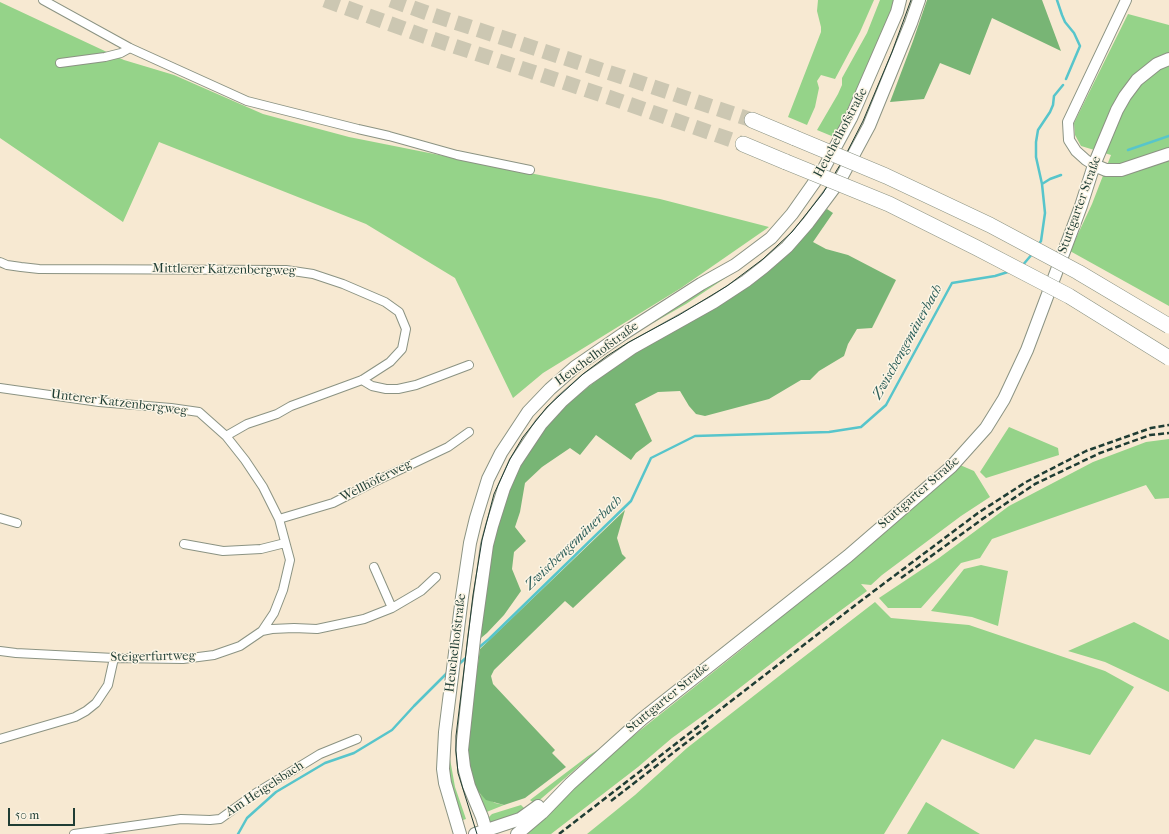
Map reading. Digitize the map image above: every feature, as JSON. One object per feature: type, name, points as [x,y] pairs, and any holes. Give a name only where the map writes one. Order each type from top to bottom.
[{"type":"highway","points":[[752,120],[886,176],[990,225],[1078,272],[1169,326]]},
{"type":"highway","points":[[743,144],[888,204],[977,248],[1069,296],[1169,358]]},
{"type":"main road","name":"Heuchelhofstraße","points":[[460,834],[445,783],[443,769],[450,690],[462,597],[476,518],[488,479],[501,453],[528,412],[550,389],[575,367],[623,334],[735,265],[771,238],[792,214],[823,170],[848,125],[868,82],[897,12],[900,0]]},
{"type":"main road","name":"Heuchelhofstraße","points":[[483,833],[464,767],[462,750],[474,639],[487,545],[504,488],[515,463],[541,424],[562,401],[586,380],[632,348],[695,313],[746,281],[787,247],[803,229],[840,180],[869,126],[919,0]]},
{"type":"main road","name":"Stuttgarter Straße","points":[[517,833],[542,813],[570,784],[632,727],[671,694],[848,556],[906,506],[951,467],[986,428],[1004,399],[1027,350],[1081,206],[1094,165],[1118,110],[1125,96],[1137,80],[1157,64],[1169,59]]},
{"type":"main road","points":[[1094,165],[1106,170],[1121,170],[1169,154]]},
{"type":"main road","name":"Stuttgarter Straße","points":[[483,833],[520,819],[570,784]]},
{"type":"street","points":[[43,0],[130,48],[248,101],[389,136],[457,155],[530,170]]},
{"type":"street","points":[[1094,165],[1076,151],[1069,140],[1068,122],[1126,0]]},
{"type":"street","points":[[60,63],[105,57],[121,53],[130,48]]},
{"type":"street","name":"Mittlerer Katzenbergweg","points":[[0,262],[7,265],[39,268],[286,270],[313,274],[368,293],[385,302],[399,312],[406,329],[402,349],[390,362],[362,380],[291,406],[277,414],[247,424],[226,436]]},
{"type":"street","points":[[362,380],[372,386],[386,389],[398,389],[416,385],[469,365]]},
{"type":"street","name":"Unterer Katzenbergweg","points":[[0,388],[99,402],[199,412],[226,436],[245,460],[263,487],[279,519],[290,560],[283,590],[274,613],[262,632]]},
{"type":"street","name":"Wellhöferweg","points":[[279,519],[333,503],[448,447],[469,432]]},
{"type":"street","points":[[0,518],[17,523]]},
{"type":"street","points":[[184,544],[223,551],[261,549],[285,543]]},
{"type":"street","points":[[374,567],[392,608]]},
{"type":"street","name":"Steigerfurtweg","points":[[0,650],[16,653],[114,658],[183,659],[214,655],[240,646],[262,632],[272,629],[317,629],[364,619],[392,608],[421,591],[436,577]]},
{"type":"street","points":[[0,740],[75,717],[86,711],[100,699],[108,685],[114,658]]},
{"type":"street","name":"Am Heigelsbach","points":[[74,834],[181,819],[220,819],[256,793],[320,754],[357,739]]},
{"type":"green space","points":[[818,0],[874,0],[860,32],[835,79],[821,75],[817,81],[819,88],[815,107],[807,125],[788,117],[821,32],[817,11]]},
{"type":"green space","points":[[880,0],[896,0],[853,98],[834,137],[817,130],[838,94],[842,85],[842,78],[867,33]]},
{"type":"green space","points":[[927,0],[1042,0],[1061,51],[992,18],[970,75],[940,63],[924,99],[890,102]]},
{"type":"green space","points":[[0,2],[124,60],[174,75],[263,114],[349,137],[660,199],[769,227],[681,288],[543,373],[513,398],[455,278],[366,224],[159,142],[123,222],[0,138]]},
{"type":"green space","points":[[1128,14],[1169,25],[1169,306],[1070,251],[1092,204],[1111,155],[1081,146],[1075,135],[1074,123]]},
{"type":"green space","points":[[827,209],[833,213],[813,242],[826,249],[848,255],[896,280],[872,328],[857,329],[848,344],[844,356],[819,371],[810,380],[801,380],[769,399],[705,416],[696,414],[680,391],[658,392],[635,404],[652,441],[636,453],[631,460],[596,435],[580,455],[570,448],[542,467],[525,483],[520,512],[515,527],[526,541],[514,552],[512,569],[521,591],[504,615],[481,638],[483,609],[490,557],[507,494],[517,471],[545,428],[567,404],[612,368],[637,351],[697,318],[750,286],[786,256]]},
{"type":"green space","points":[[742,266],[686,304],[653,323],[649,323]]},
{"type":"green space","points":[[1009,427],[1058,448],[1059,455],[986,478],[980,472]]},
{"type":"green space","points":[[1169,439],[1169,498],[1155,499],[1146,485],[992,539],[980,558],[961,563],[921,608],[888,608],[879,598],[939,558],[1009,506],[1093,462],[1146,442]]},
{"type":"green space","points":[[960,465],[974,471],[990,497],[961,516],[882,575],[871,585],[861,584],[867,591],[672,738],[638,767],[551,834],[526,834],[618,748],[751,642]]},
{"type":"green space","points":[[625,510],[617,538],[622,554],[626,558],[573,608],[565,601],[494,670],[491,676],[493,684],[555,750],[552,753],[566,767],[525,798],[504,805],[486,800],[473,786],[466,749],[480,649]]},
{"type":"green space","points":[[981,565],[1008,571],[998,626],[972,617],[931,611],[964,569]]},
{"type":"green space","points":[[875,602],[891,618],[969,625],[1105,671],[1134,687],[1090,755],[1035,739],[1014,769],[942,739],[884,834],[587,834],[635,795],[687,748]]},
{"type":"green space","points":[[1134,622],[1169,640],[1169,692],[1105,662],[1068,651]]},
{"type":"green space","points":[[599,749],[535,804],[530,800],[588,756]]},
{"type":"green space","points":[[448,758],[450,759],[455,787],[466,819],[463,820],[453,792],[449,774]]},
{"type":"green space","points":[[473,786],[480,794],[495,803],[504,805],[484,813]]},
{"type":"green space","points":[[926,802],[980,834],[907,834]]},
{"type":"green space","points":[[521,805],[525,809],[520,813],[496,822],[490,821],[488,818],[492,814]]},
{"type":"waterway","points":[[1057,0],[1065,22],[1074,33],[1080,46],[1066,79]]},
{"type":"waterway","points":[[1038,245],[1041,241],[1045,213],[1042,184],[1036,157],[1036,142],[1038,130],[1050,112],[1053,105],[1054,96],[1063,85]]},
{"type":"waterway","points":[[1128,150],[1169,136]]},
{"type":"waterway","points":[[1042,184],[1061,175]]},
{"type":"waterway","name":"Zwischengemäuerbach","points":[[1022,266],[1033,253]]},
{"type":"waterway","name":"Zwischengemäuerbach","points":[[477,649],[631,501],[651,458],[695,436],[829,432],[861,427],[886,405],[952,283],[995,276],[1011,271]]},
{"type":"waterway","name":"Zwischengemäuerbach","points":[[459,664],[467,657]]},
{"type":"waterway","name":"Zwischengemäuerbach","points":[[238,834],[247,818],[276,792],[325,763],[354,753],[392,730],[448,672]]},
{"type":"tunnel","points":[[325,0],[421,35],[617,100],[743,144]]},
{"type":"tunnel","points":[[391,0],[752,120]]},
{"type":"tram line","points":[[477,834],[458,773],[456,736],[473,595],[482,540],[494,494],[510,459],[523,437],[547,407],[583,374],[629,342],[679,315],[727,286],[763,259],[792,232],[823,193],[843,160],[863,121],[892,52],[911,0]]},
{"type":"railway","points":[[559,834],[858,603],[978,513],[1026,482],[1086,451],[1151,428],[1169,425]]},
{"type":"railway","points":[[901,578],[981,520],[1035,484],[1100,453],[1150,435],[1169,433]]},
{"type":"railway","points":[[611,801],[709,725]]}]
